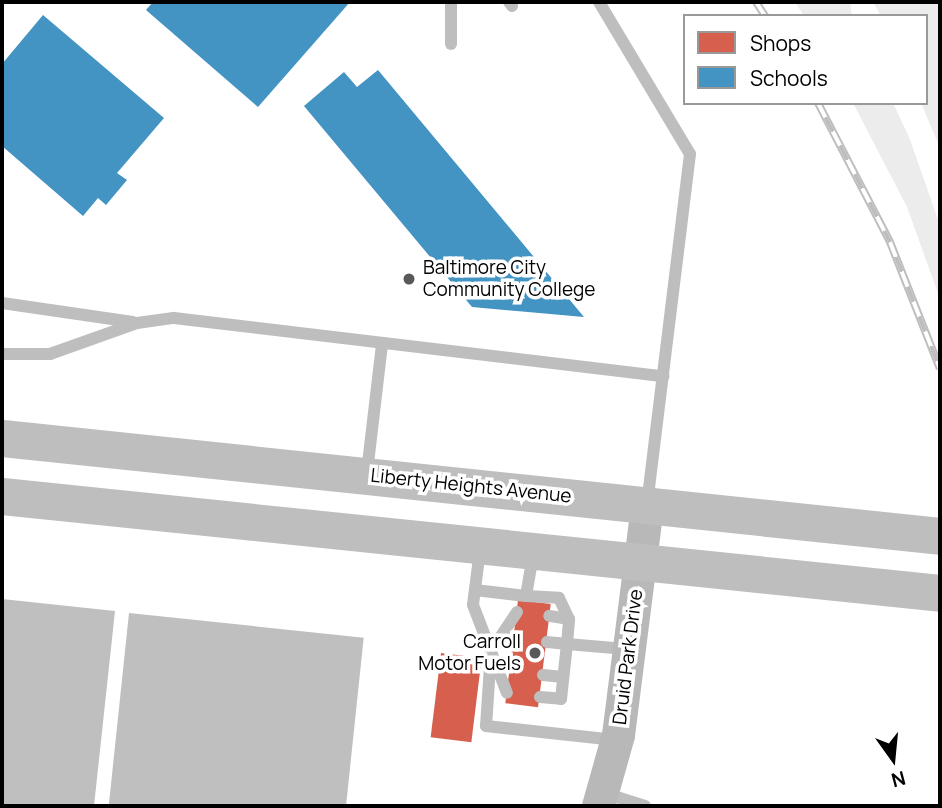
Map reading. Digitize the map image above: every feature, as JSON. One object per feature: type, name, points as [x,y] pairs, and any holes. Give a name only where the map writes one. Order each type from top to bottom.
[{"type":"main road","name":"Liberty Heights Avenue","points":[[2,438],[940,536]]},
{"type":"main road","points":[[2,496],[940,593]]},
{"type":"main road","name":"Druid Park Drive","points":[[601,799],[617,740],[647,504]]},
{"type":"lane","points":[[451,44],[452,2]]},
{"type":"lane","points":[[599,2],[690,154],[647,504]]},
{"type":"lane","points":[[2,303],[137,323]]},
{"type":"lane","points":[[2,354],[50,354],[137,323],[174,318],[664,376]]},
{"type":"lane","points":[[367,475],[382,344]]},
{"type":"lane","points":[[481,546],[472,605],[507,693]]},
{"type":"lane","points":[[526,596],[534,551]]},
{"type":"lane","points":[[475,590],[559,598],[569,619],[561,699],[540,697]]},
{"type":"lane","points":[[517,612],[491,651],[486,726],[617,740]]},
{"type":"lane","points":[[549,616],[569,619]]},
{"type":"lane","points":[[491,651],[514,636]]},
{"type":"lane","points":[[547,642],[630,649]]},
{"type":"lane","points":[[491,651],[509,672]]},
{"type":"lane","points":[[544,676],[563,677]]},
{"type":"lane","points":[[601,799],[645,806]]},
{"type":"shaded area","points":[[795,2],[850,2],[852,14],[803,14]]},
{"type":"shaded area","points":[[873,2],[940,2],[940,148],[922,105],[928,105],[928,14],[880,14]]},
{"type":"shaded area","points":[[854,105],[894,105],[909,137],[940,225],[940,299],[907,207]]},
{"type":"shaded area","points":[[2,599],[115,611],[94,806],[2,806]]},
{"type":"shaded area","points":[[129,613],[364,638],[346,806],[109,806]]},
{"type":"building: Shops","points":[[518,600],[551,604],[538,707],[505,703]]},
{"type":"building: Shops","points":[[441,653],[482,658],[471,742],[431,737]]},
{"type":"building: Schools","points":[[153,2],[350,2],[258,107],[146,10]]},
{"type":"building: Schools","points":[[43,15],[164,118],[117,173],[127,180],[106,205],[98,198],[83,216],[2,146],[2,64]]},
{"type":"building: Schools","points":[[378,70],[584,317],[472,307],[304,106],[344,72],[357,87]]},
{"type":"railway","points":[[756,2],[764,14]]},
{"type":"railway","points":[[819,105],[890,242],[940,369]]},
{"type":"place","name":"Baltimore City Community College","points":[[409,279]]},
{"type":"place","name":"Carroll Motor Fuels","points":[[535,653]]}]
